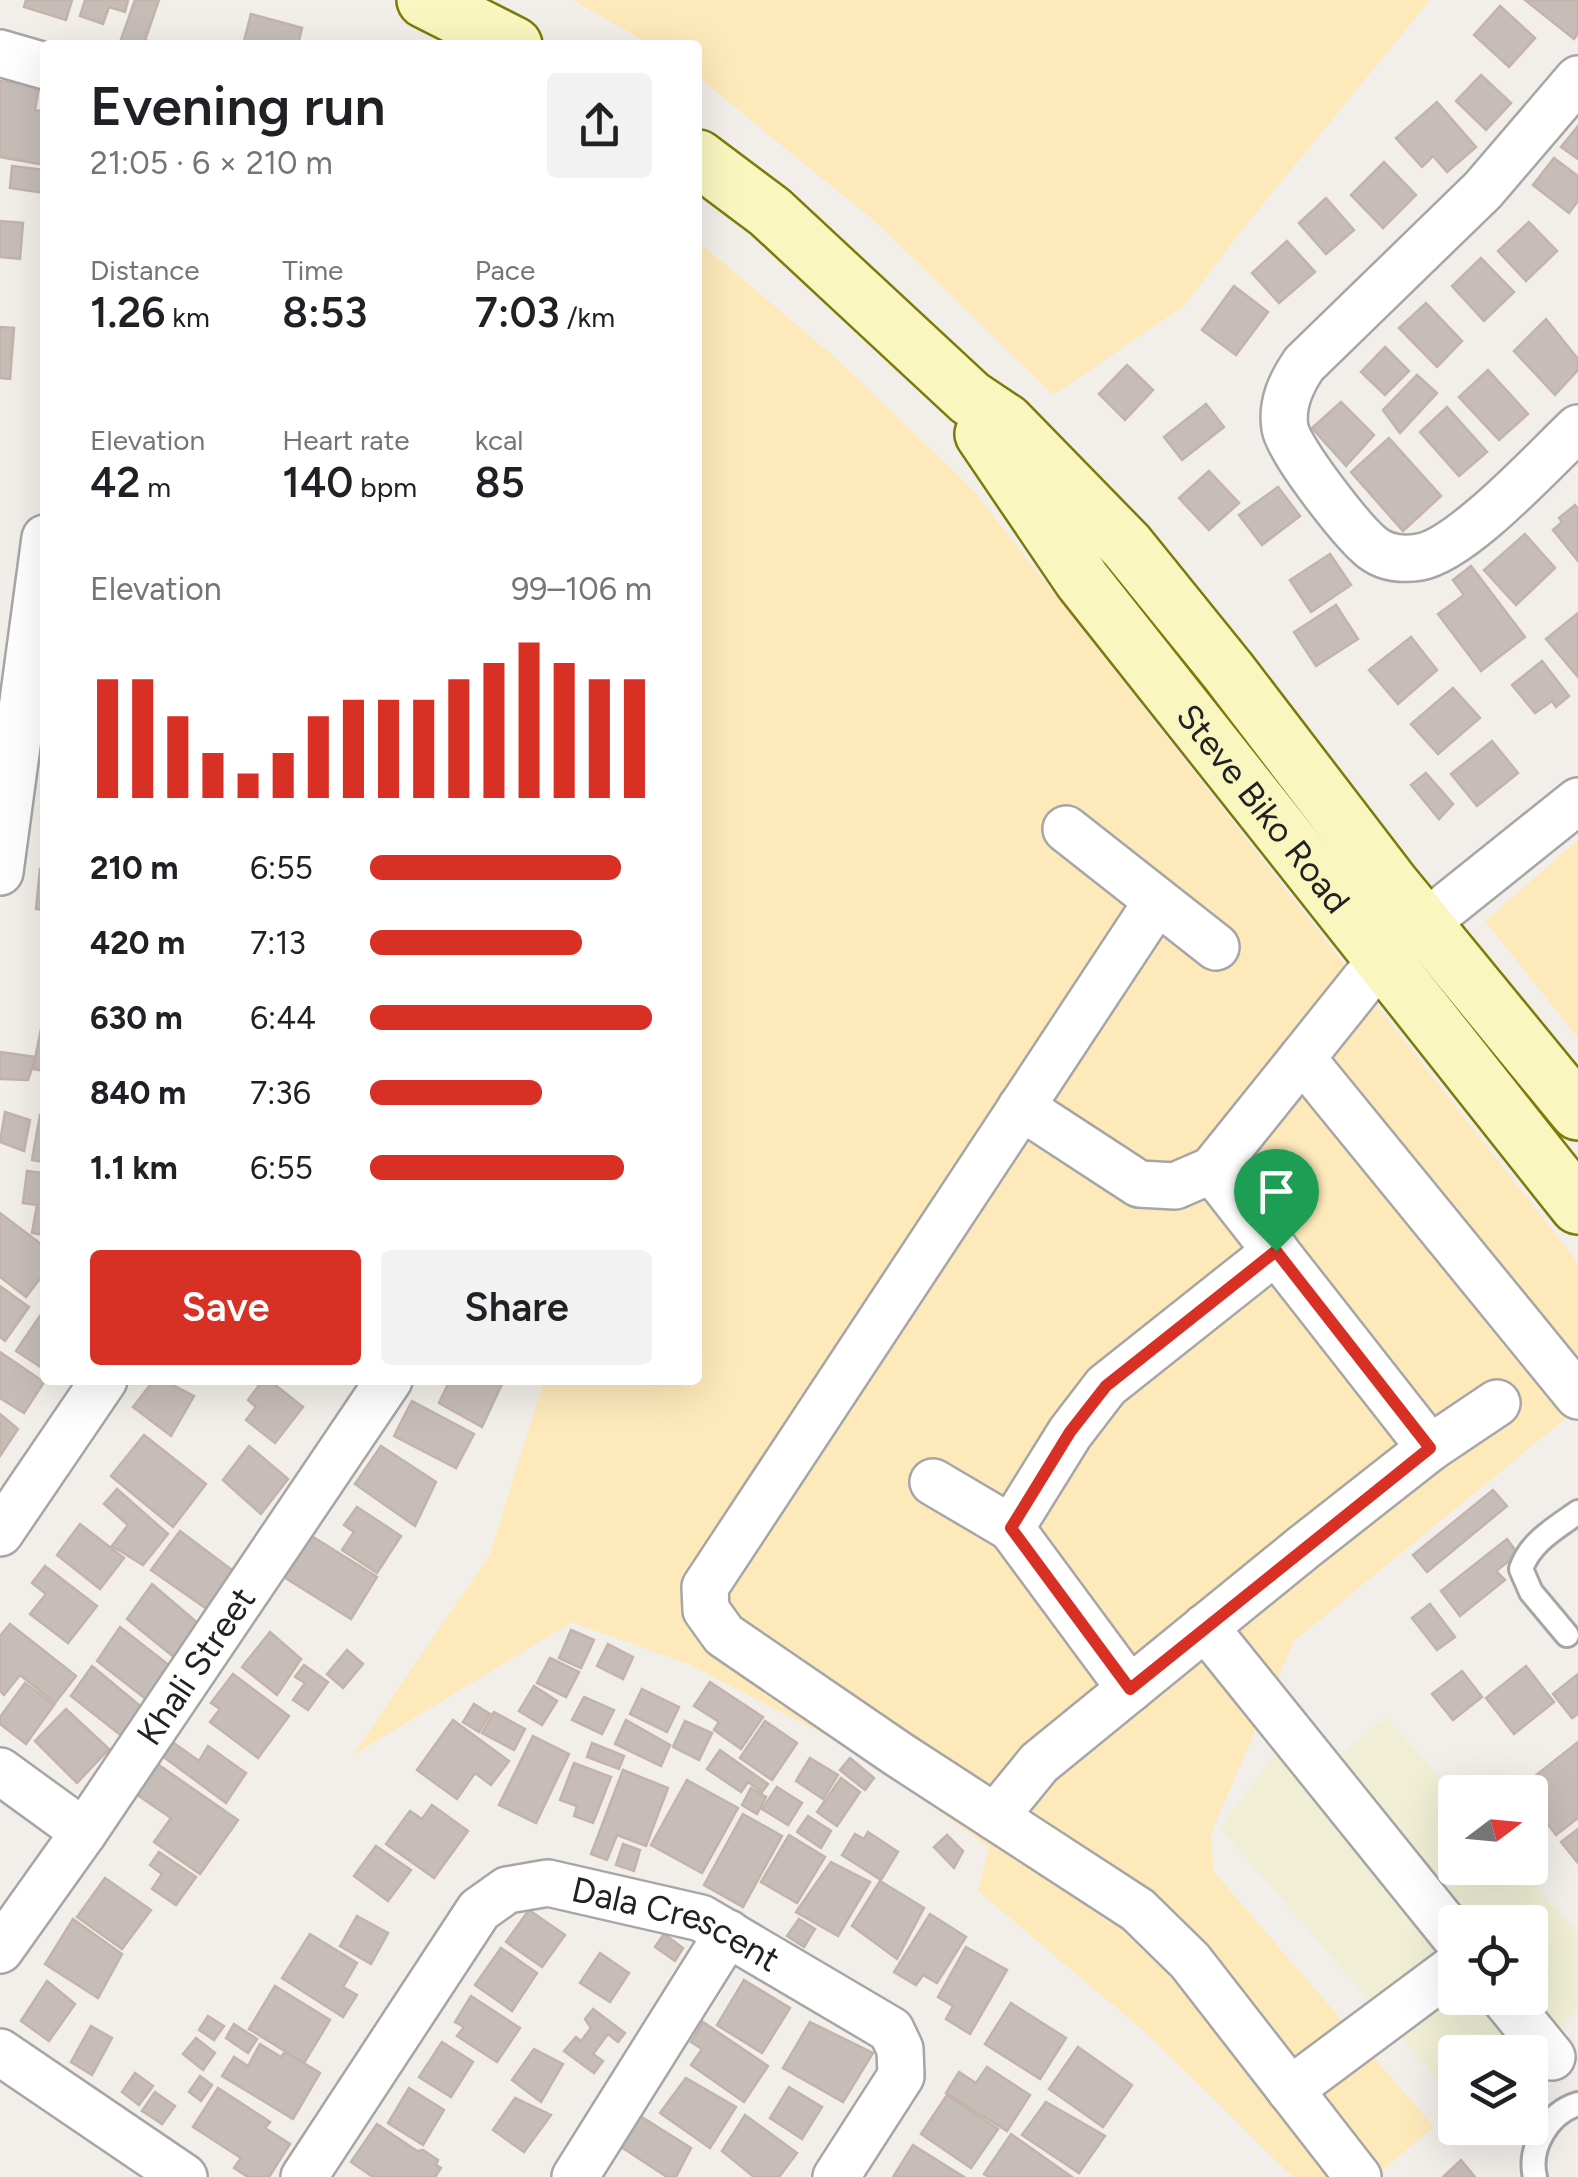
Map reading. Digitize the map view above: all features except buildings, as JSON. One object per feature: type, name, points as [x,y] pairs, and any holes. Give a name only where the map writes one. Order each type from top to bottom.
[{"type":"street","points":[[426,0],[504,40]]},
{"type":"street","points":[[0,54],[40,65]]},
{"type":"street","points":[[1578,79],[1483,190],[1304,364],[1290,388],[1284,413],[1297,457],[1370,546],[1393,558],[1418,557],[1452,545],[1578,428]]},
{"type":"street","name":"Steve Biko Road","points":[[702,161],[770,212],[970,398],[1006,422],[1126,546],[1578,1112]]},
{"type":"street","name":"Steve Biko Road","points":[[970,398],[984,436],[1082,580],[1578,1206]]},
{"type":"street","points":[[0,872],[40,575]]},
{"type":"street","points":[[1021,1108],[1139,1184],[1175,1186],[1212,1170],[1382,958],[1578,800]]},
{"type":"street","points":[[1066,830],[1216,947]]},
{"type":"street","points":[[1156,903],[705,1587],[706,1610],[724,1635],[1138,1910],[1190,1961],[1358,2177]]},
{"type":"street","points":[[1302,1058],[1578,1396]]},
{"type":"street","points":[[1212,1170],[1430,1448]]},
{"type":"street","points":[[1011,1528],[1070,1432],[1106,1386],[1276,1251]]},
{"type":"street","points":[[0,1533],[101,1385]]},
{"type":"street","name":"Khali Street","points":[[0,1950],[386,1385]]},
{"type":"street","points":[[995,1817],[1039,1763],[1430,1448],[1496,1402]]},
{"type":"street","points":[[933,1482],[1011,1528],[1130,1689]]},
{"type":"street","points":[[1205,1628],[1438,1916]]},
{"type":"street","points":[[0,1771],[84,1832]]},
{"type":"street","name":"Dala Crescent","points":[[304,2177],[479,1910],[507,1890],[548,1883],[701,1918],[892,2030],[900,2049],[902,2076],[836,2177]]},
{"type":"street","points":[[574,2177],[728,1933]]},
{"type":"street","points":[[1290,2090],[1438,1980]]},
{"type":"street","points":[[1518,2015],[1552,2057]]},
{"type":"street","points":[[0,2052],[184,2177]]},
{"type":"lane","points":[[1566,1635],[1531,1592],[1522,1569],[1526,1556],[1540,1540],[1578,1512]]},
{"type":"lane","points":[[1535,2177],[1532,2161],[1537,2142],[1559,2115],[1578,2104]]},
{"type":"green space","points":[[1386,1716],[1438,1776],[1438,1885],[1534,1885],[1578,1934],[1578,2011],[1548,2038],[1438,2035],[1438,2079],[1220,1828],[1279,1748],[1314,1779]]},
{"type":"sand","points":[[573,0],[1430,0],[1184,306],[1053,395],[878,224],[702,80],[702,40],[642,40]]},
{"type":"sand","points":[[702,245],[840,362],[973,490],[1578,1263],[1578,1408],[1294,1641],[1211,1833],[1213,1871],[1434,2127],[1374,2177],[1293,2177],[1144,2031],[978,1891],[989,1847],[848,1747],[691,1665],[572,1622],[353,1755],[490,1554],[542,1385],[702,1385]]},
{"type":"sand","points":[[1578,840],[1578,1038],[1485,921]]},
{"type":"route","points":[[1276,1251],[1430,1448],[1130,1689],[1011,1528],[1070,1432],[1106,1386],[1276,1251]]}]
